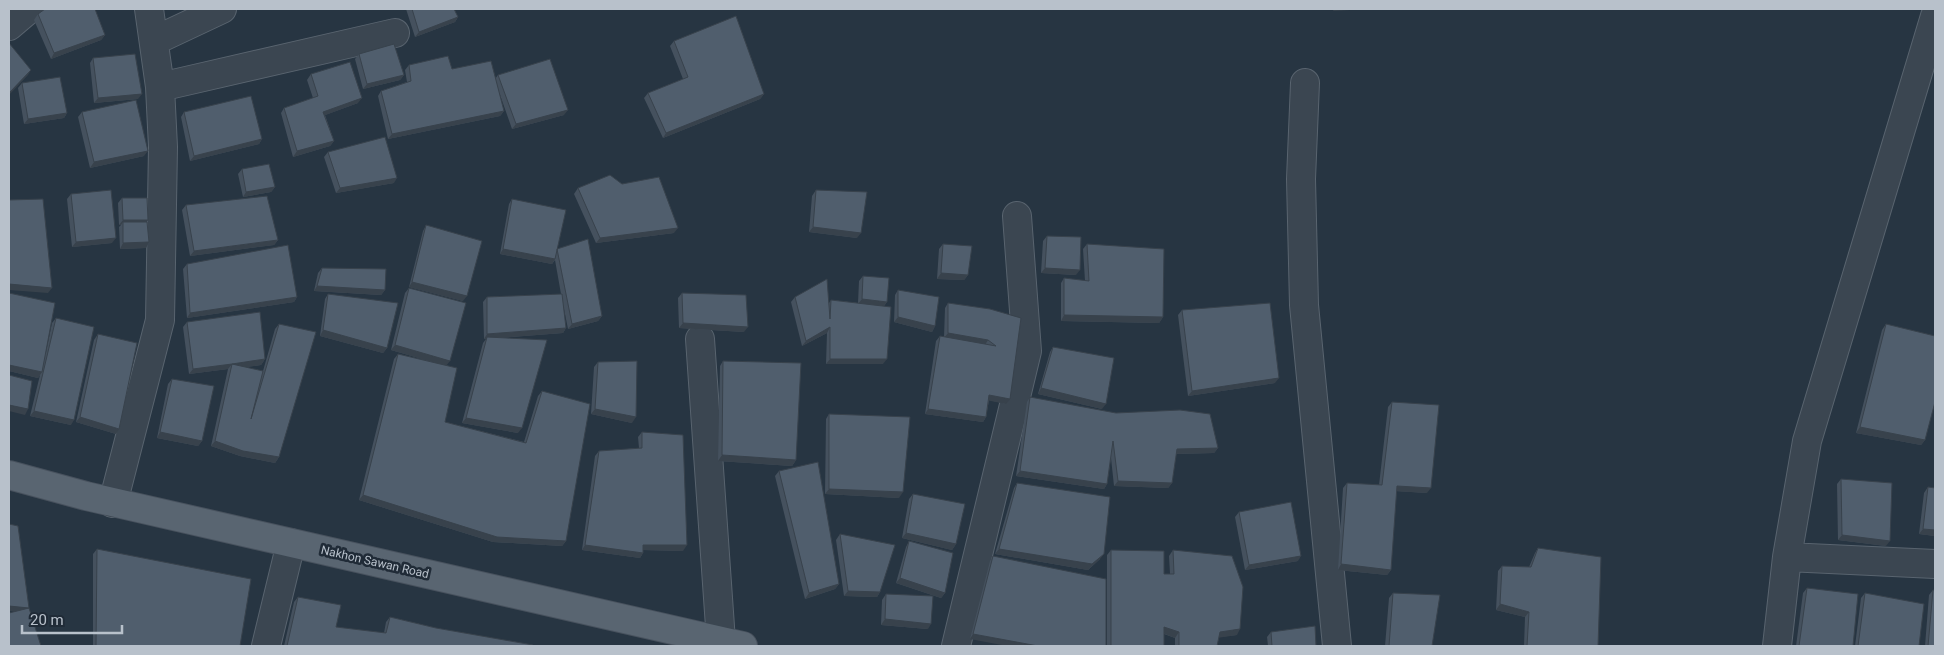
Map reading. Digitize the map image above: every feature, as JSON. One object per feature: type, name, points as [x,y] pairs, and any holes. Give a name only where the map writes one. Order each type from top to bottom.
[{"type":"main road","name":"Nakhon Sawan Road","points":[[9,475],[113,503],[732,644]]},
{"type":"street","points":[[9,26],[29,9]]},
{"type":"street","points":[[113,503],[160,320],[163,147],[160,87],[149,9]]},
{"type":"street","points":[[154,41],[222,9]]},
{"type":"street","points":[[1777,646],[1787,557],[1807,441],[1935,16]]},
{"type":"street","points":[[160,87],[395,33]]},
{"type":"street","points":[[1305,83],[1300,179],[1304,305],[1337,646]]},
{"type":"street","points":[[956,646],[1027,351],[1017,216]]},
{"type":"street","points":[[700,339],[732,644]]},
{"type":"street","points":[[266,646],[291,543]]},
{"type":"street","points":[[1787,557],[1935,564]]},
{"type":"building","points":[[45,9],[95,9],[105,35],[54,53],[38,14]]},
{"type":"building","points":[[412,9],[454,9],[458,17],[419,32]]},
{"type":"building","points":[[736,16],[764,94],[666,133],[648,93],[688,77],[674,41]]},
{"type":"building","points":[[9,43],[31,70],[10,92],[9,90]]},
{"type":"building","points":[[394,44],[404,75],[367,84],[359,54]]},
{"type":"building","points":[[135,54],[142,94],[98,98],[93,58]]},
{"type":"building","points":[[448,56],[452,69],[491,61],[504,111],[392,134],[381,91],[411,81],[409,65]]},
{"type":"building","points":[[550,59],[568,110],[516,124],[498,75]]},
{"type":"building","points":[[350,62],[362,98],[323,112],[334,141],[297,151],[284,108],[318,96],[311,74]]},
{"type":"building","points":[[60,77],[67,113],[28,119],[22,83]]},
{"type":"building","points":[[251,96],[262,139],[194,156],[184,112]]},
{"type":"building","points":[[136,100],[148,151],[94,162],[82,112]]},
{"type":"building","points":[[385,137],[397,178],[340,188],[328,152]]},
{"type":"building","points":[[269,164],[275,187],[246,192],[242,169]]},
{"type":"building","points":[[610,175],[622,184],[659,177],[678,228],[600,238],[578,188]]},
{"type":"building","points":[[111,190],[116,238],[76,242],[71,194]]},
{"type":"building","points":[[816,190],[867,192],[861,233],[813,227]]},
{"type":"building","points":[[267,196],[278,240],[194,251],[186,205]]},
{"type":"building","points":[[122,198],[147,198],[148,220],[123,220]]},
{"type":"building","points":[[43,199],[52,288],[9,284],[9,200]]},
{"type":"building","points":[[512,199],[566,210],[555,259],[503,249]]},
{"type":"building","points":[[123,222],[147,222],[149,242],[123,243]]},
{"type":"building","points":[[426,225],[482,241],[467,296],[412,282]]},
{"type":"building","points":[[1047,236],[1081,237],[1080,270],[1045,268]]},
{"type":"building","points":[[588,239],[602,316],[572,324],[557,249]]},
{"type":"building","points":[[943,244],[972,246],[968,275],[941,273]]},
{"type":"building","points":[[1087,244],[1164,249],[1163,317],[1064,315],[1064,278],[1089,281]]},
{"type":"building","points":[[288,245],[297,297],[190,313],[187,264]]},
{"type":"building","points":[[322,268],[386,269],[385,290],[317,286]]},
{"type":"building","points":[[863,276],[889,278],[887,302],[862,299]]},
{"type":"building","points":[[827,279],[830,319],[831,300],[891,307],[887,359],[830,359],[830,327],[806,341],[795,297]]},
{"type":"building","points":[[409,288],[466,303],[450,361],[395,345]]},
{"type":"building","points":[[898,290],[939,297],[935,326],[898,317]]},
{"type":"building","points":[[9,293],[55,303],[42,372],[9,365]]},
{"type":"building","points":[[682,293],[746,295],[748,327],[683,323]]},
{"type":"building","points":[[328,294],[398,303],[387,348],[323,330]]},
{"type":"building","points":[[562,294],[566,328],[487,334],[487,297]]},
{"type":"building","points":[[948,303],[990,309],[1021,318],[1010,399],[989,395],[986,417],[928,409],[940,336],[996,346],[988,340],[948,333]]},
{"type":"building","points":[[1270,303],[1279,378],[1192,391],[1182,310]]},
{"type":"building","points":[[260,312],[265,359],[193,369],[187,322]]},
{"type":"building","points":[[56,318],[94,327],[74,420],[34,411]]},
{"type":"building","points":[[279,324],[316,332],[279,457],[243,451],[215,441],[232,364],[263,371],[251,419]]},
{"type":"building","points":[[1886,324],[1935,336],[1935,402],[1925,440],[1860,427]]},
{"type":"building","points":[[98,334],[137,343],[119,429],[80,417]]},
{"type":"building","points":[[487,337],[547,340],[522,428],[466,418]]},
{"type":"building","points":[[1053,347],[1114,358],[1106,404],[1041,388]]},
{"type":"building","points":[[398,354],[457,368],[445,422],[526,443],[542,391],[590,404],[566,541],[497,537],[363,495]]},
{"type":"building","points":[[637,361],[636,417],[595,409],[598,362]]},
{"type":"building","points":[[723,361],[801,363],[796,460],[722,455]]},
{"type":"building","points":[[9,375],[32,381],[28,409],[9,405]]},
{"type":"building","points":[[172,379],[214,386],[202,441],[160,432]]},
{"type":"building","points":[[1030,397],[1116,413],[1180,410],[1210,414],[1218,448],[1177,449],[1172,483],[1118,481],[1113,441],[1107,484],[1020,471]]},
{"type":"building","points":[[1392,402],[1439,405],[1431,488],[1397,486],[1391,570],[1341,564],[1347,483],[1382,485]]},
{"type":"building","points":[[829,414],[910,417],[903,492],[829,489]]},
{"type":"building","points":[[642,432],[683,435],[687,545],[643,545],[643,553],[585,545],[599,451],[642,448]]},
{"type":"building","points":[[818,462],[839,584],[809,593],[779,471]]},
{"type":"building","points":[[1841,479],[1892,483],[1890,541],[1842,535]]},
{"type":"building","points":[[1017,483],[1110,497],[1104,554],[1092,564],[999,549]]},
{"type":"building","points":[[1928,487],[1935,488],[1935,530],[1923,529]]},
{"type":"building","points":[[913,494],[965,504],[956,544],[906,533]]},
{"type":"building","points":[[1291,502],[1301,556],[1249,565],[1239,512]]},
{"type":"building","points":[[9,524],[18,526],[29,608],[9,606]]},
{"type":"building","points":[[840,534],[895,545],[880,592],[848,591]]},
{"type":"building","points":[[909,541],[953,553],[945,593],[900,578]]},
{"type":"building","points":[[1538,548],[1601,557],[1598,646],[1527,646],[1529,612],[1500,604],[1502,566],[1531,567]]},
{"type":"building","points":[[97,549],[251,579],[240,646],[96,646]]},
{"type":"building","points":[[1111,550],[1164,551],[1164,574],[1174,574],[1173,550],[1232,556],[1243,587],[1240,629],[1220,632],[1217,646],[1179,646],[1179,632],[1164,627],[1164,646],[1111,646]]},
{"type":"building","points":[[993,556],[1106,579],[1106,646],[1038,646],[973,634]]},
{"type":"building","points":[[1807,588],[1858,594],[1853,646],[1799,646]]},
{"type":"building","points":[[1933,590],[1935,590],[1935,646],[1928,646]]},
{"type":"building","points":[[1393,593],[1440,595],[1432,646],[1389,646]]},
{"type":"building","points":[[1865,593],[1924,604],[1919,646],[1858,646]]},
{"type":"building","points":[[886,594],[933,596],[931,624],[885,619]]},
{"type":"building","points":[[298,597],[341,605],[336,627],[386,633],[390,617],[436,628],[533,646],[287,646]]},
{"type":"building","points":[[29,608],[41,646],[9,646],[9,613]]},
{"type":"building","points":[[1315,626],[1316,646],[1272,646],[1271,632]]}]
